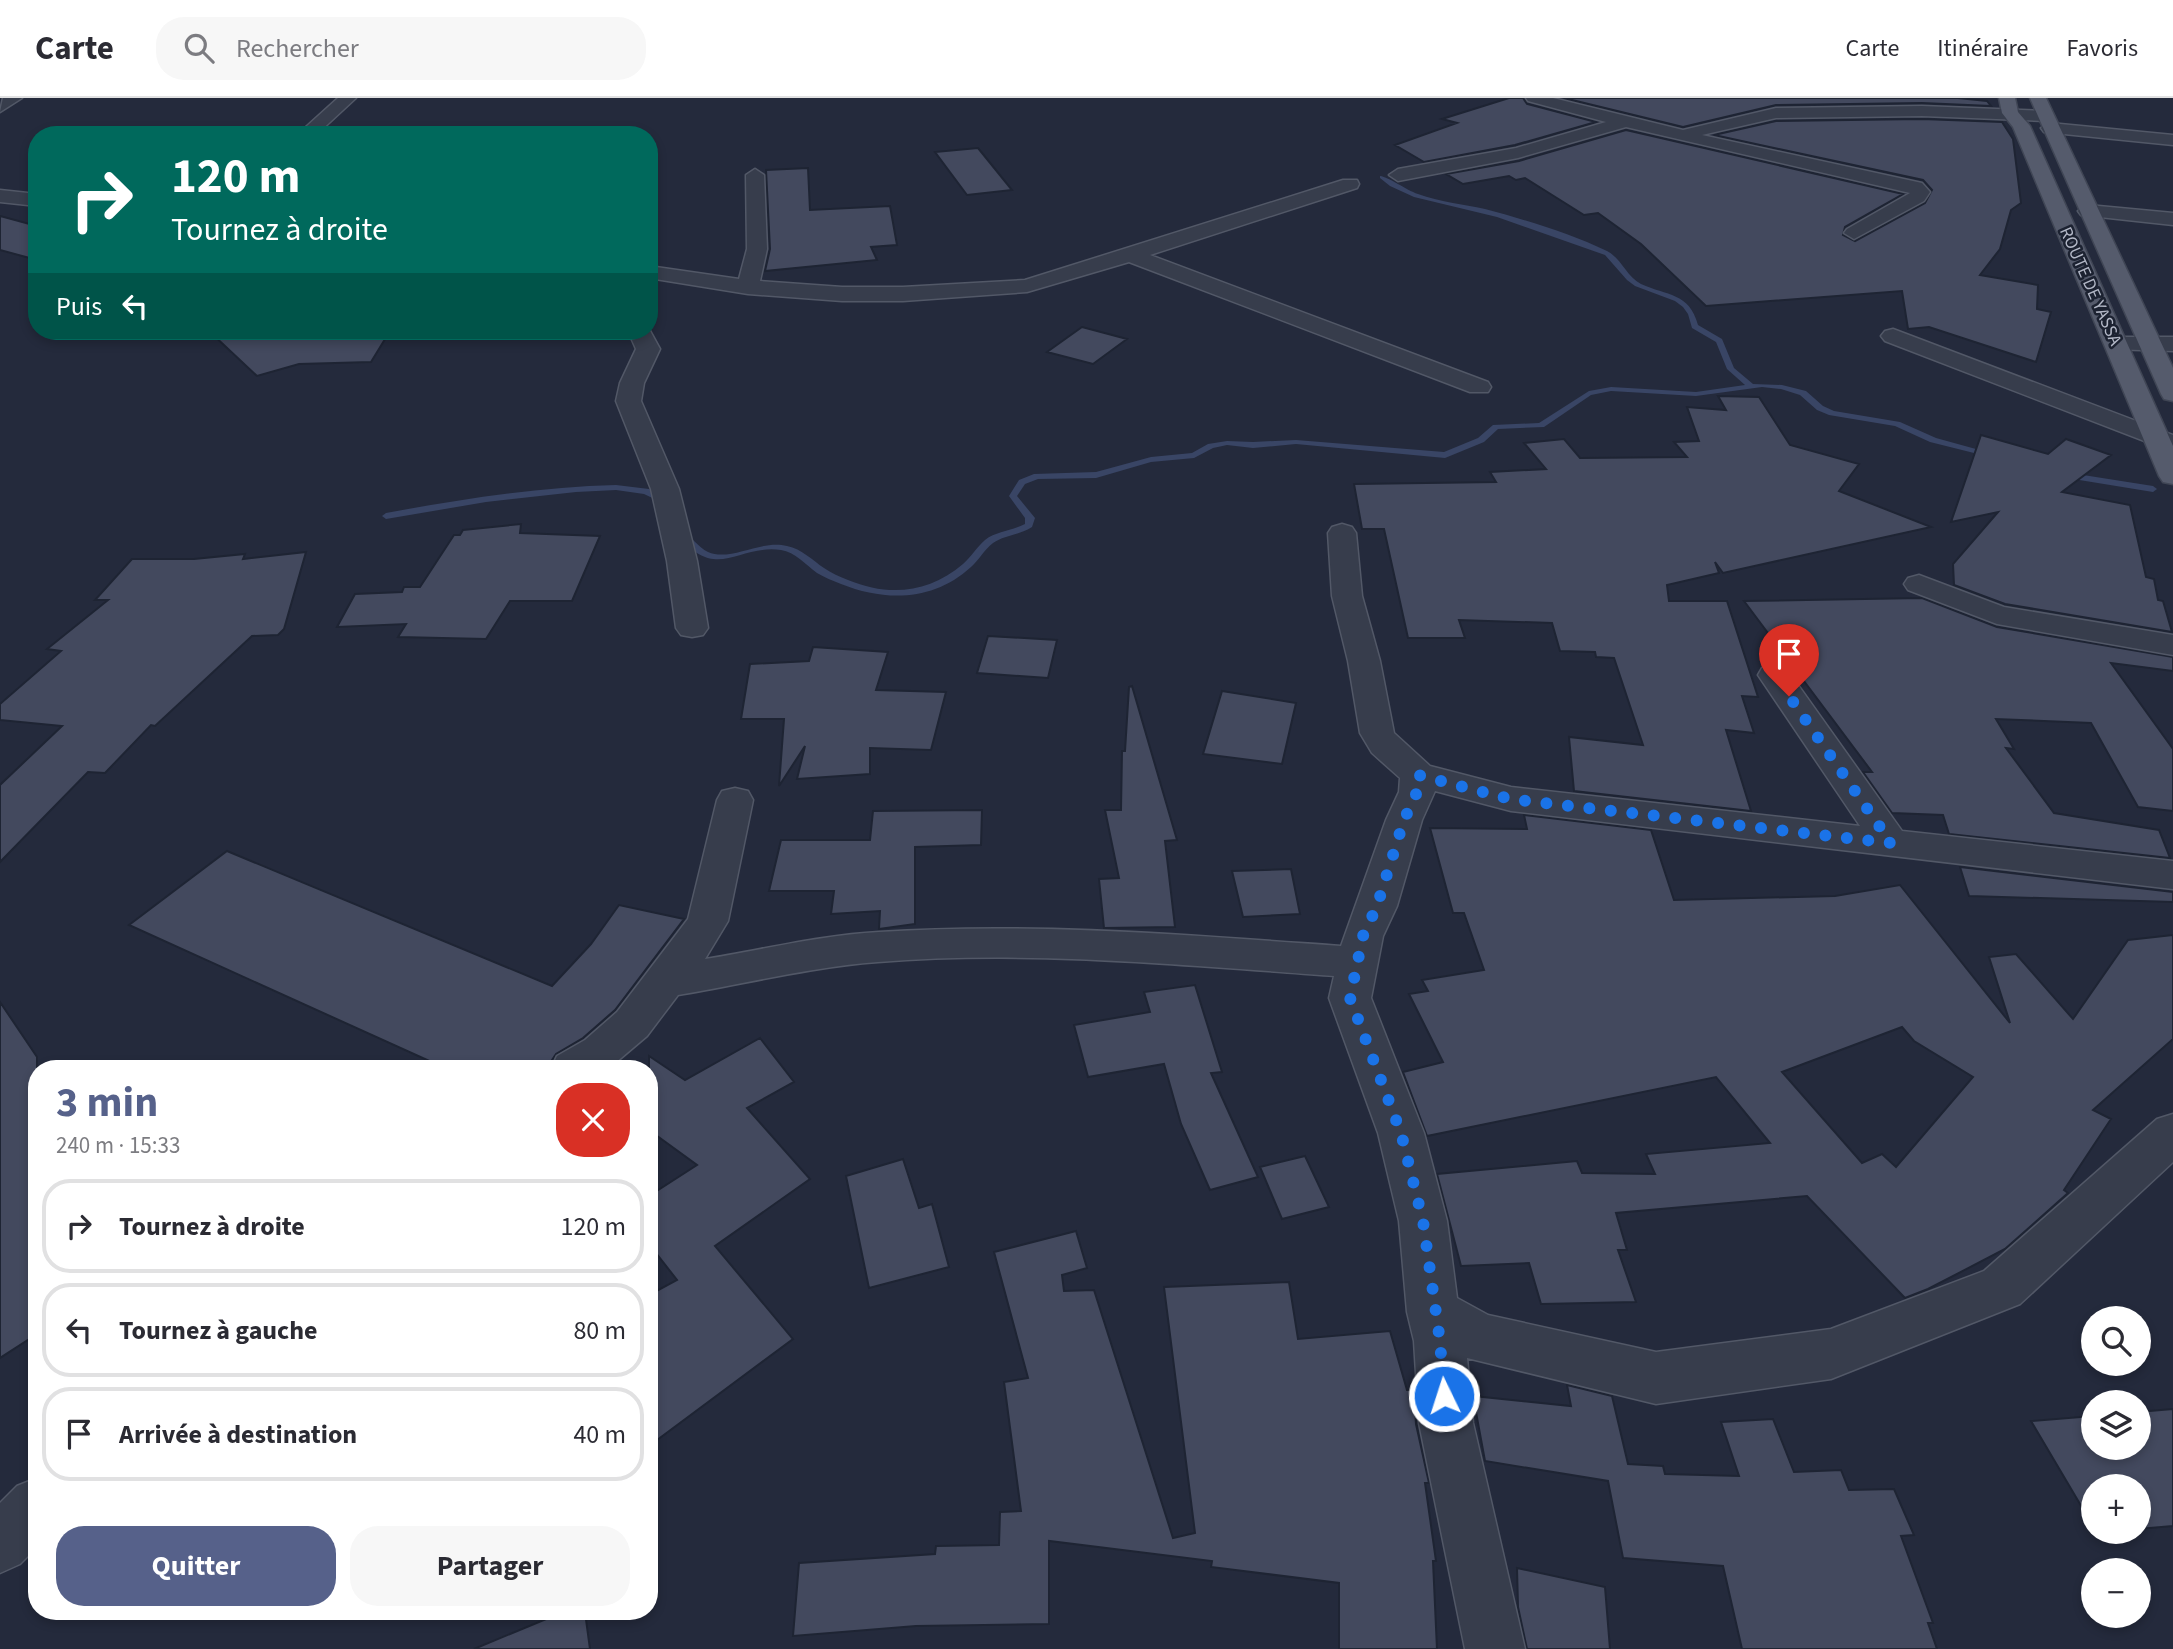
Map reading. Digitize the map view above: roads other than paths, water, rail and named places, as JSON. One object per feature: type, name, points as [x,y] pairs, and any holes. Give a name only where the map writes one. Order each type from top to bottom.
[{"type":"main road","name":"ROUTE DE YASSA","points":[[2008,106],[2021,126],[2117,344],[2165,441],[2173,476]]},
{"type":"main road","name":"ROUTE DE YASSA","points":[[2045,114],[2173,394]]},
{"type":"street","points":[[0,107],[14,98]]},
{"type":"street","points":[[315,126],[348,98]]},
{"type":"street","points":[[1534,98],[1621,122],[1915,187],[1921,192],[1854,233]]},
{"type":"street","points":[[1898,98],[1922,111]]},
{"type":"street","points":[[1683,134],[1776,113],[1922,111],[2008,106],[2173,140]]},
{"type":"street","points":[[1398,174],[1507,156],[1621,122]]},
{"type":"street","points":[[748,287],[757,250],[755,174]]},
{"type":"street","points":[[658,273],[748,287],[816,293],[903,294],[1027,286],[1350,184]]},
{"type":"street","points":[[0,196],[28,199]]},
{"type":"street","points":[[2088,211],[2173,219]]},
{"type":"street","points":[[1131,255],[1479,387]]},
{"type":"street","points":[[1893,336],[2165,441]]},
{"type":"street","points":[[644,340],[648,349],[629,394],[631,407],[652,451],[665,490],[689,601],[692,628]]},
{"type":"street","points":[[2117,344],[2173,344]]},
{"type":"street","points":[[1342,533],[1347,596],[1364,662],[1377,733],[1384,745],[1418,775],[1510,799],[2173,875]]},
{"type":"street","points":[[1919,584],[1997,615],[2173,645]]},
{"type":"street","points":[[1774,675],[1891,843]]},
{"type":"street","points":[[1418,775],[1417,792],[1404,820],[1377,906],[1355,962],[1350,998],[1401,1133],[1423,1221],[1433,1312],[1440,1341],[1446,1423],[1495,1649]]},
{"type":"street","points":[[587,1060],[632,1024],[689,952],[708,921],[735,800]]},
{"type":"street","points":[[663,982],[876,947],[1004,943],[1134,947],[1355,962]]},
{"type":"street","points":[[1433,1312],[1480,1338],[1656,1378],[1831,1354],[2002,1288],[2173,1133]]},
{"type":"street","points":[[0,1544],[28,1515]]},
{"type":"waterway","points":[[1382,177],[1392,185],[1417,196],[1499,216],[1607,254],[1629,279],[1638,285],[1668,295],[1686,306],[1692,314],[1695,326],[1719,341],[1731,369],[1751,386]]},
{"type":"waterway","points":[[683,535],[706,555],[718,557],[766,547],[787,548],[826,574],[864,589],[882,593],[917,592],[952,578],[995,538],[1029,525],[1030,518],[1013,496],[1022,482],[1037,476],[1096,475],[1151,460],[1194,455],[1211,446],[1227,443],[1253,445],[1296,442],[1445,455],[1481,440],[1496,427],[1541,425],[1589,393],[1611,389],[1696,394],[1751,386]]},
{"type":"waterway","points":[[1751,386],[1782,387],[1803,393],[1820,408],[1832,413],[1897,424],[1933,440],[1990,454]]},
{"type":"waterway","points":[[2064,475],[2153,489]]},
{"type":"waterway","points":[[386,516],[486,499],[576,489],[616,488],[646,491],[663,500]]}]
